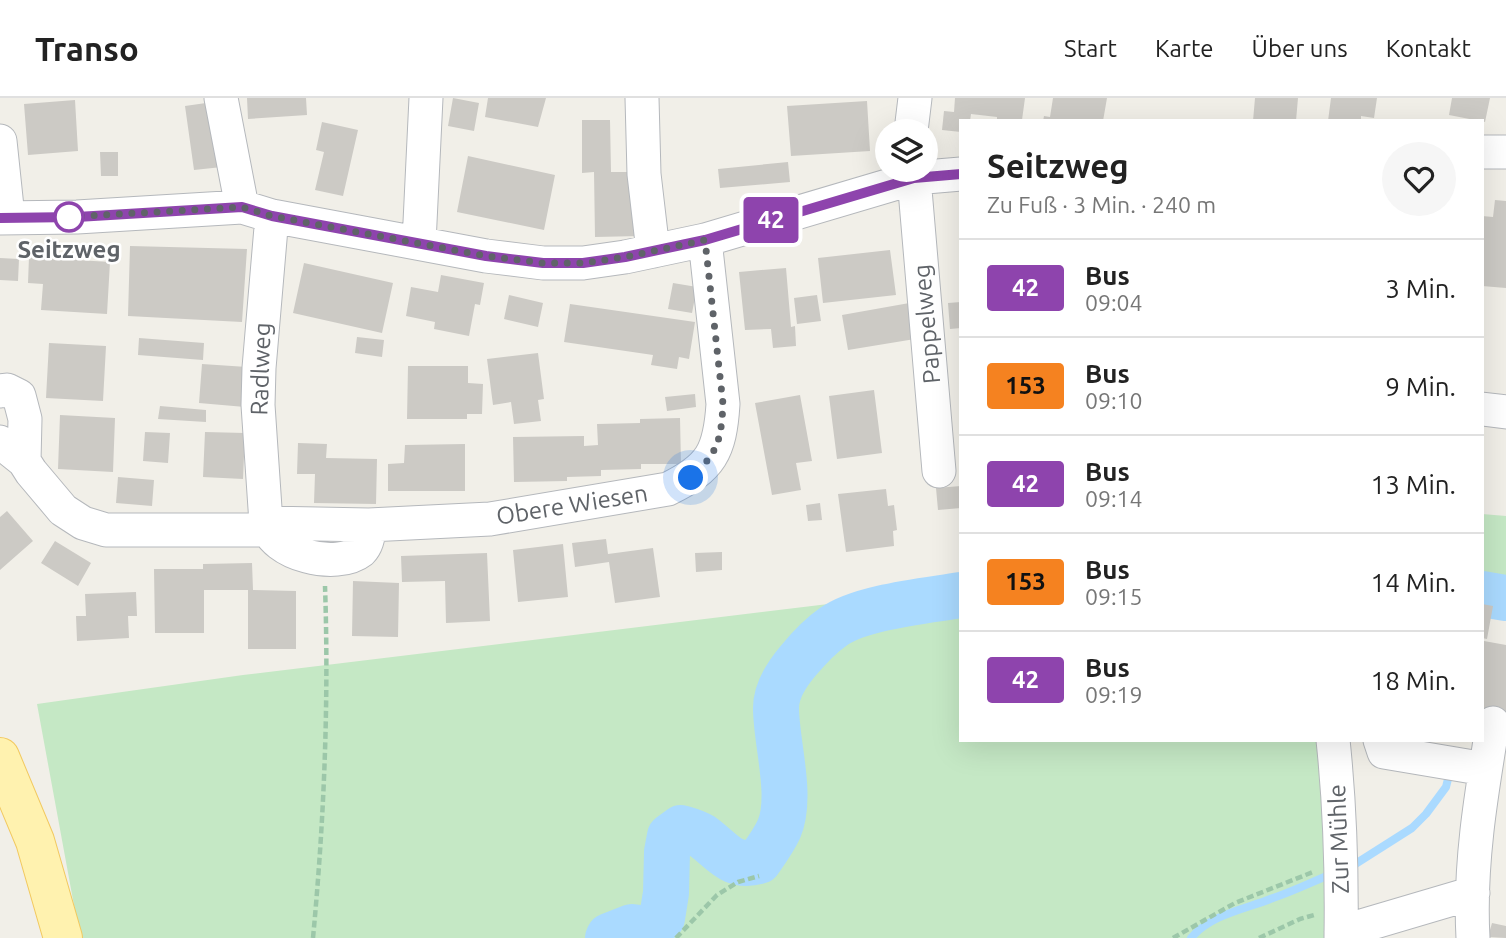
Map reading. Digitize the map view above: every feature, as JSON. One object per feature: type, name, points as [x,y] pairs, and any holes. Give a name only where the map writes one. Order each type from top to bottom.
[{"type":"main road","points":[[0,757],[35,841],[63,938]]},
{"type":"street","name":"Radlweg","points":[[221,98],[257,211],[258,405],[266,526]]},
{"type":"street","points":[[419,243],[426,98]]},
{"type":"street","points":[[642,98],[644,174],[653,251]]},
{"type":"street","points":[[912,119],[915,98]]},
{"type":"street","points":[[0,141],[4,217],[257,211],[486,256],[543,263],[583,263],[705,240],[890,182]]},
{"type":"street","points":[[1484,152],[1506,152]]},
{"type":"street","points":[[938,175],[959,174]]},
{"type":"street","name":"Pappelweg","points":[[910,182],[939,471]]},
{"type":"street","name":"Obere Wiesen","points":[[0,391],[7,390],[19,396],[25,419],[12,451],[63,510],[83,523],[106,530],[369,525],[490,519],[668,489],[691,478],[708,462],[717,445],[722,426],[723,404],[705,240]]},
{"type":"street","points":[[1484,409],[1506,412]]},
{"type":"street","points":[[266,526],[272,537],[291,551],[324,559],[360,551],[366,544],[369,525]]},
{"type":"street","points":[[1484,735],[1493,723]]},
{"type":"street","name":"Zur Mühle","points":[[1333,742],[1337,775],[1341,917]]},
{"type":"street","points":[[1381,742],[1384,752],[1462,765]]},
{"type":"street","points":[[1473,938],[1475,840],[1462,765],[1479,742]]},
{"type":"street","points":[[1341,917],[1473,892]]},
{"type":"path","points":[[313,938],[326,728],[324,559]]},
{"type":"path","points":[[1173,938],[1235,903],[1308,875],[1319,869],[1340,848]]},
{"type":"path","points":[[676,938],[717,895],[738,882],[759,876]]},
{"type":"path","points":[[1259,938],[1300,919],[1341,917]]},
{"type":"green space","points":[[1484,514],[1506,516],[1506,621],[1484,601]]},
{"type":"green space","points":[[959,588],[959,742],[1335,742],[1329,938],[80,938],[37,704],[243,675]]},
{"type":"building","points":[[247,98],[306,98],[307,115],[248,119]]},
{"type":"building","points":[[453,98],[479,103],[474,131],[448,126]]},
{"type":"building","points":[[488,98],[546,98],[538,127],[485,117]]},
{"type":"building","points":[[955,98],[1025,98],[1022,119],[997,119],[971,114],[970,119],[959,119],[959,132],[942,130],[944,111],[954,112]]},
{"type":"building","points":[[1053,98],[1107,98],[1103,119],[1043,119],[1044,116],[1050,117]]},
{"type":"building","points":[[1255,98],[1298,98],[1296,119],[1253,119]]},
{"type":"building","points":[[1331,98],[1377,98],[1374,118],[1361,116],[1361,119],[1328,119]]},
{"type":"building","points":[[1452,98],[1490,98],[1485,122],[1484,119],[1449,115]]},
{"type":"building","points":[[75,100],[78,151],[28,155],[24,104]]},
{"type":"building","points":[[867,101],[870,151],[791,156],[787,106]]},
{"type":"building","points":[[213,102],[222,167],[194,170],[185,106]]},
{"type":"building","points":[[582,120],[610,120],[611,172],[639,172],[640,236],[595,237],[594,172],[582,173]]},
{"type":"building","points":[[322,122],[358,130],[343,196],[315,190],[324,152],[316,150]]},
{"type":"building","points":[[100,152],[118,152],[118,176],[101,176]]},
{"type":"building","points":[[468,156],[555,175],[544,230],[457,212]]},
{"type":"building","points":[[788,162],[790,182],[720,188],[718,169]]},
{"type":"building","points":[[1495,200],[1506,201],[1506,288],[1484,286],[1484,216],[1493,217]]},
{"type":"building","points":[[130,246],[247,249],[242,322],[128,316]]},
{"type":"building","points":[[890,250],[896,295],[823,303],[818,258]]},
{"type":"building","points":[[29,257],[110,262],[107,314],[41,310],[43,284],[28,283]]},
{"type":"building","points":[[0,258],[19,259],[18,281],[0,280]]},
{"type":"building","points":[[304,263],[393,283],[382,333],[293,313]]},
{"type":"building","points":[[786,268],[791,327],[795,326],[796,346],[773,348],[771,329],[745,330],[739,272]]},
{"type":"building","points":[[441,275],[484,283],[480,305],[475,304],[469,336],[434,329],[435,322],[406,316],[411,287],[438,292]]},
{"type":"building","points":[[673,283],[697,287],[692,313],[668,309]]},
{"type":"building","points":[[509,295],[543,303],[538,327],[504,319]]},
{"type":"building","points":[[817,295],[821,321],[797,324],[794,298]]},
{"type":"building","points":[[915,302],[921,338],[848,350],[842,315]]},
{"type":"building","points":[[959,302],[959,328],[950,329],[948,303]]},
{"type":"building","points":[[570,304],[695,322],[689,359],[679,357],[677,369],[651,365],[653,355],[564,342]]},
{"type":"building","points":[[357,337],[384,340],[382,357],[355,353]]},
{"type":"building","points":[[139,338],[204,343],[203,360],[138,355]]},
{"type":"building","points":[[49,343],[106,346],[103,401],[46,398]]},
{"type":"building","points":[[538,353],[544,399],[538,400],[541,421],[514,424],[511,402],[493,405],[487,359]]},
{"type":"building","points":[[202,364],[247,367],[245,407],[199,403]]},
{"type":"building","points":[[408,366],[468,366],[468,383],[483,384],[482,414],[467,414],[467,419],[407,419]]},
{"type":"building","points":[[874,390],[882,453],[837,459],[829,396]]},
{"type":"building","points":[[695,394],[696,407],[667,411],[665,397]]},
{"type":"building","points":[[800,395],[812,461],[796,463],[801,490],[772,495],[755,403]]},
{"type":"building","points":[[160,406],[206,410],[206,422],[158,419]]},
{"type":"building","points":[[60,415],[115,418],[113,472],[58,469]]},
{"type":"building","points":[[680,418],[681,464],[641,464],[641,469],[601,470],[601,476],[567,477],[567,481],[514,482],[513,437],[584,436],[584,446],[598,445],[597,424],[640,423],[640,419]]},
{"type":"building","points":[[145,432],[170,433],[168,463],[143,461]]},
{"type":"building","points":[[205,432],[245,433],[243,479],[203,477]]},
{"type":"building","points":[[298,443],[327,444],[326,458],[377,459],[376,504],[314,503],[315,474],[297,474]]},
{"type":"building","points":[[465,444],[465,491],[388,491],[388,464],[404,463],[405,445]]},
{"type":"building","points":[[118,477],[154,480],[152,506],[116,503]]},
{"type":"building","points":[[959,486],[959,508],[938,510],[936,488]]},
{"type":"building","points":[[886,489],[888,506],[894,505],[897,530],[893,531],[894,546],[846,552],[838,494]]},
{"type":"building","points":[[820,503],[822,520],[808,521],[806,505]]},
{"type":"building","points":[[7,511],[33,541],[0,570],[0,517]]},
{"type":"building","points":[[606,539],[608,554],[653,548],[660,597],[615,603],[609,562],[575,567],[572,543]]},
{"type":"building","points":[[55,541],[91,563],[78,586],[41,563]]},
{"type":"building","points":[[563,544],[568,597],[518,602],[513,550]]},
{"type":"building","points":[[722,552],[722,570],[696,572],[695,553]]},
{"type":"building","points":[[487,553],[490,621],[446,623],[445,581],[402,582],[401,556]]},
{"type":"building","points":[[252,563],[253,590],[296,591],[296,649],[248,649],[248,590],[204,590],[204,633],[155,633],[154,569],[203,569],[203,564]]},
{"type":"building","points":[[353,581],[399,583],[398,637],[352,636]]},
{"type":"building","points":[[136,592],[137,616],[128,616],[129,638],[77,641],[76,616],[86,616],[85,594]]},
{"type":"building","points":[[1484,604],[1493,606],[1487,639],[1484,638]]},
{"type":"building","points":[[1484,641],[1506,645],[1506,718],[1484,715]]},
{"type":"building","points":[[1492,923],[1506,926],[1506,938],[1488,937]]},
{"type":"waterway","points":[[1484,594],[1506,598]]},
{"type":"waterway","points":[[608,938],[632,927],[649,929],[662,918],[670,836],[681,828],[702,836],[734,861],[749,863],[759,861],[762,857],[779,829],[783,816],[783,769],[776,708],[778,695],[790,671],[823,634],[860,614],[959,595]]},
{"type":"waterway","points":[[1349,868],[1412,828],[1446,787],[1450,771]]},
{"type":"waterway","points":[[1191,938],[1208,923],[1229,913],[1334,873]]},
{"type":"bus line","name":"42","points":[[0,218],[77,217],[242,207],[272,216],[486,256],[543,263],[583,263],[705,240],[914,178],[959,174]]},
{"type":"place","name":"Seitzweg","points":[[69,217]]},
{"type":"route","points":[[69,217],[242,207],[272,216],[486,256],[543,263],[583,263],[705,240],[723,404],[722,426],[717,445],[708,462],[691,478]]}]
